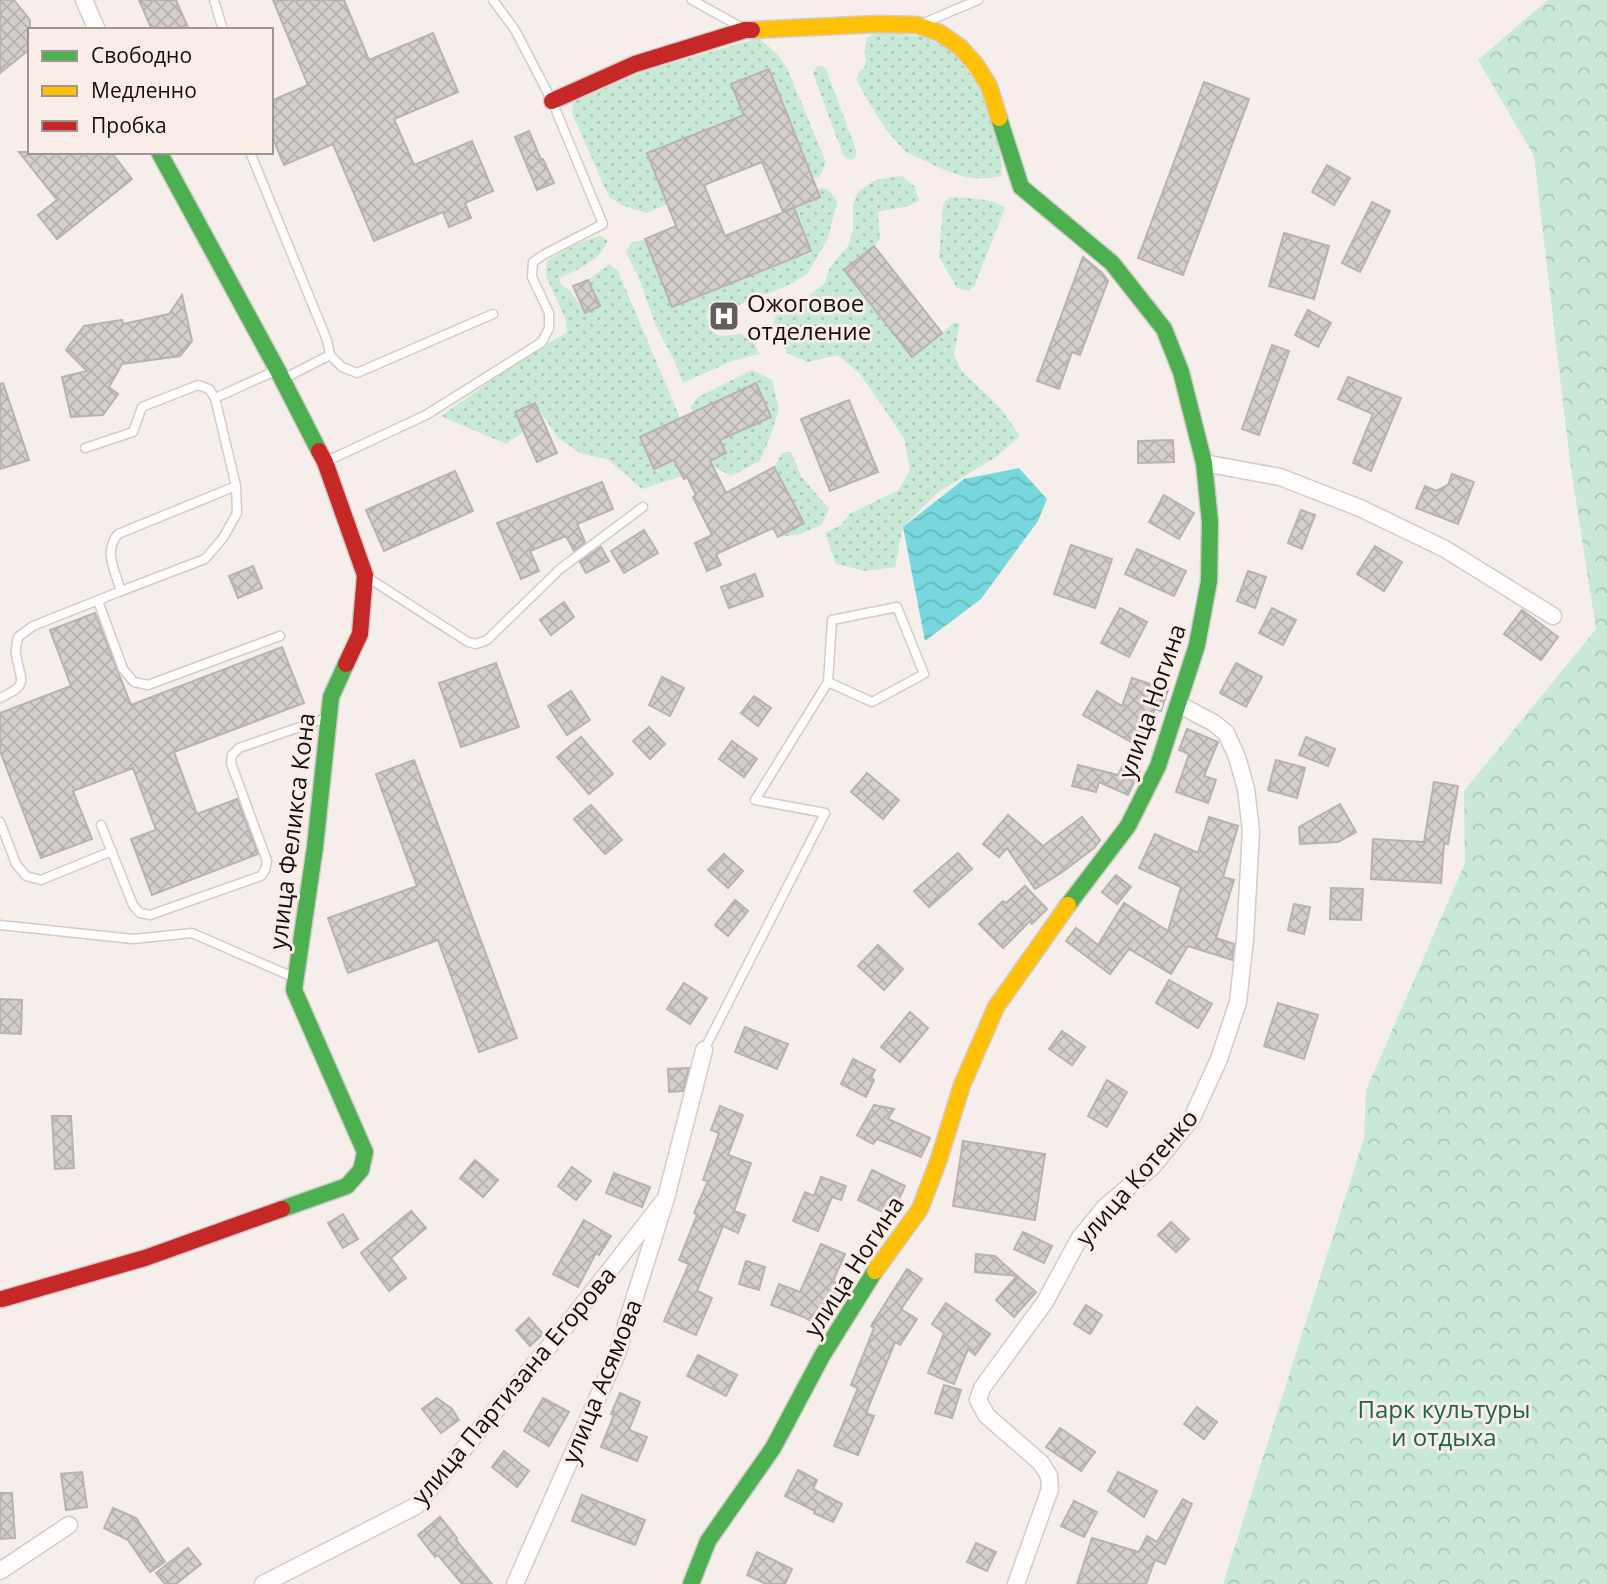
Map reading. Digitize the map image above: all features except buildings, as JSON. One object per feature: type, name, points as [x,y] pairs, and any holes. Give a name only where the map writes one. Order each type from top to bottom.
[{"type":"street","points":[[84,0],[96,28]]},
{"type":"street","name":"улица Ногина","points":[[552,101],[635,64],[745,30],[877,24],[917,25],[940,33],[960,47],[989,86],[1021,187],[1112,263],[1164,329],[1181,372],[1204,463],[1210,522],[1209,581],[1197,645],[1158,766],[1128,826],[996,1007],[962,1085],[920,1209],[874,1272],[822,1356],[773,1448],[708,1541],[691,1584]]},
{"type":"street","name":"улица Феликса Кона","points":[[1,1299],[145,1258],[348,1186],[361,1170],[365,1152],[294,990],[315,846],[331,697],[360,634],[365,575],[325,462],[160,154]]},
{"type":"street","points":[[1204,463],[1280,477],[1360,508],[1445,549],[1553,616]]},
{"type":"street","name":"улица Котенко","points":[[1016,1584],[1050,1489],[1049,1476],[1041,1463],[987,1416],[978,1400],[982,1388],[1045,1302],[1079,1239],[1105,1207],[1152,1167],[1192,1118],[1219,1059],[1238,1002],[1245,939],[1251,831],[1246,789],[1237,757],[1226,733],[1214,723],[1178,704]]},
{"type":"street","name":"улица Асямова","points":[[515,1584],[617,1354],[666,1198],[704,1050]]},
{"type":"street","name":"улица Партизана Егорова","points":[[263,1584],[416,1506],[567,1325],[666,1198]]},
{"type":"street","points":[[0,1571],[69,1525]]},
{"type":"lane","points":[[214,0],[222,28]]},
{"type":"lane","points":[[325,462],[426,415],[542,342],[550,328],[549,313],[532,277],[533,262],[603,225],[552,101],[515,30],[493,0]]},
{"type":"lane","points":[[692,0],[745,30]]},
{"type":"lane","points":[[917,25],[978,0]]},
{"type":"lane","points":[[251,154],[327,340],[330,355],[342,367],[357,373],[493,314]]},
{"type":"lane","points":[[215,398],[330,355]]},
{"type":"lane","points":[[0,698],[14,692],[21,685],[22,674],[16,652],[18,637],[33,626],[205,559],[223,538],[237,513],[236,486],[215,398],[209,389],[198,385],[142,407],[133,432],[85,448]]},
{"type":"lane","points":[[121,591],[109,552],[112,541],[118,534],[236,486]]},
{"type":"lane","points":[[365,575],[468,642],[476,644],[487,640],[560,569],[643,508]]},
{"type":"lane","points":[[98,601],[123,670],[134,682],[148,685],[280,636]]},
{"type":"lane","points":[[704,1050],[825,813],[755,800],[828,682],[832,620],[897,607],[924,674],[872,702],[828,682]]},
{"type":"lane","points":[[101,825],[133,905],[140,913],[150,915],[261,876],[267,862],[231,763],[232,755],[239,748],[329,717]]},
{"type":"lane","points":[[0,822],[16,864],[26,876],[41,880],[112,851]]},
{"type":"lane","points":[[0,925],[132,939],[192,933],[296,978]]},
{"type":"green space","name":"Парк культуры и отдыха","points":[[1548,0],[1607,0],[1607,1584],[1223,1584],[1364,1138],[1366,1090],[1465,863],[1464,791],[1596,629],[1570,462],[1534,156],[1478,60]]},
{"type":"green space","points":[[873,34],[923,37],[949,48],[978,84],[999,148],[1001,176],[979,178],[958,175],[901,147],[882,123],[856,79],[865,67],[867,38]]},
{"type":"green space","points":[[759,38],[777,54],[787,68],[826,162],[820,176],[813,179],[769,69],[732,84],[744,115],[647,153],[668,204],[646,213],[622,205],[609,197],[572,113],[573,102],[647,70]]},
{"type":"green space","points":[[818,65],[826,69],[856,150],[853,160],[843,155],[813,73]]},
{"type":"green space","points":[[902,176],[915,187],[919,201],[905,207],[878,212],[880,239],[845,270],[942,333],[954,323],[960,323],[954,354],[961,370],[1001,409],[1020,436],[996,457],[938,492],[903,527],[895,567],[865,571],[836,564],[825,533],[841,525],[851,513],[899,490],[910,470],[904,438],[861,375],[838,355],[808,362],[787,353],[772,327],[779,307],[803,300],[825,283],[830,267],[848,246],[853,230],[853,204],[858,192],[875,180]]},
{"type":"green space","points":[[822,188],[830,191],[837,202],[828,238],[808,273],[789,285],[726,310],[718,303],[709,304],[707,316],[710,331],[720,336],[741,334],[755,344],[759,354],[732,361],[683,383],[626,252],[631,243],[645,239],[672,306],[800,255],[801,257],[812,253],[794,207],[820,197],[817,190]]},
{"type":"green space","points":[[951,197],[987,200],[1005,208],[975,284],[969,291],[957,288],[939,257],[943,206]]},
{"type":"green space","points":[[601,236],[608,241],[599,255],[583,267],[559,278],[585,313],[600,306],[588,280],[609,264],[618,271],[680,418],[640,437],[654,468],[695,450],[710,461],[726,453],[720,440],[771,417],[756,384],[692,413],[691,407],[698,397],[752,370],[772,380],[779,409],[760,461],[731,476],[713,466],[642,489],[609,460],[580,453],[558,438],[535,403],[515,412],[523,432],[506,444],[441,416],[521,360],[567,332],[565,318],[546,276],[547,261],[582,242]]},
{"type":"green space","points":[[791,452],[801,476],[829,509],[822,524],[801,534],[778,537],[804,523],[774,467],[782,453]]},
{"type":"water","points":[[1019,468],[1047,499],[1038,521],[981,599],[925,641],[903,527],[964,479]]},
{"type":"traffic: fast","points":[[999,118],[1021,187],[1112,263],[1164,329],[1181,372],[1204,463],[1210,522],[1209,581],[1197,645],[1158,766],[1128,826],[1068,905]]},
{"type":"traffic: fast","points":[[160,154],[319,451]]},
{"type":"traffic: fast","points":[[282,1209],[347,1186],[361,1170],[365,1152],[294,990],[315,847],[331,697],[346,664]]},
{"type":"traffic: fast","points":[[691,1584],[708,1541],[773,1448],[822,1356],[875,1271]]},
{"type":"traffic: slow","points":[[752,30],[877,24],[917,25],[940,33],[960,47],[976,65],[989,86],[999,118]]},
{"type":"traffic: slow","points":[[875,1271],[920,1209],[962,1085],[996,1007],[1068,905]]},
{"type":"traffic: jam","points":[[552,101],[635,64],[752,30]]},
{"type":"traffic: jam","points":[[319,451],[365,575],[360,634],[346,664]]},
{"type":"traffic: jam","points":[[2,1299],[145,1258],[282,1209]]},
{"type":"place","name":"Ожоговое отделение","points":[[724,316]]}]
